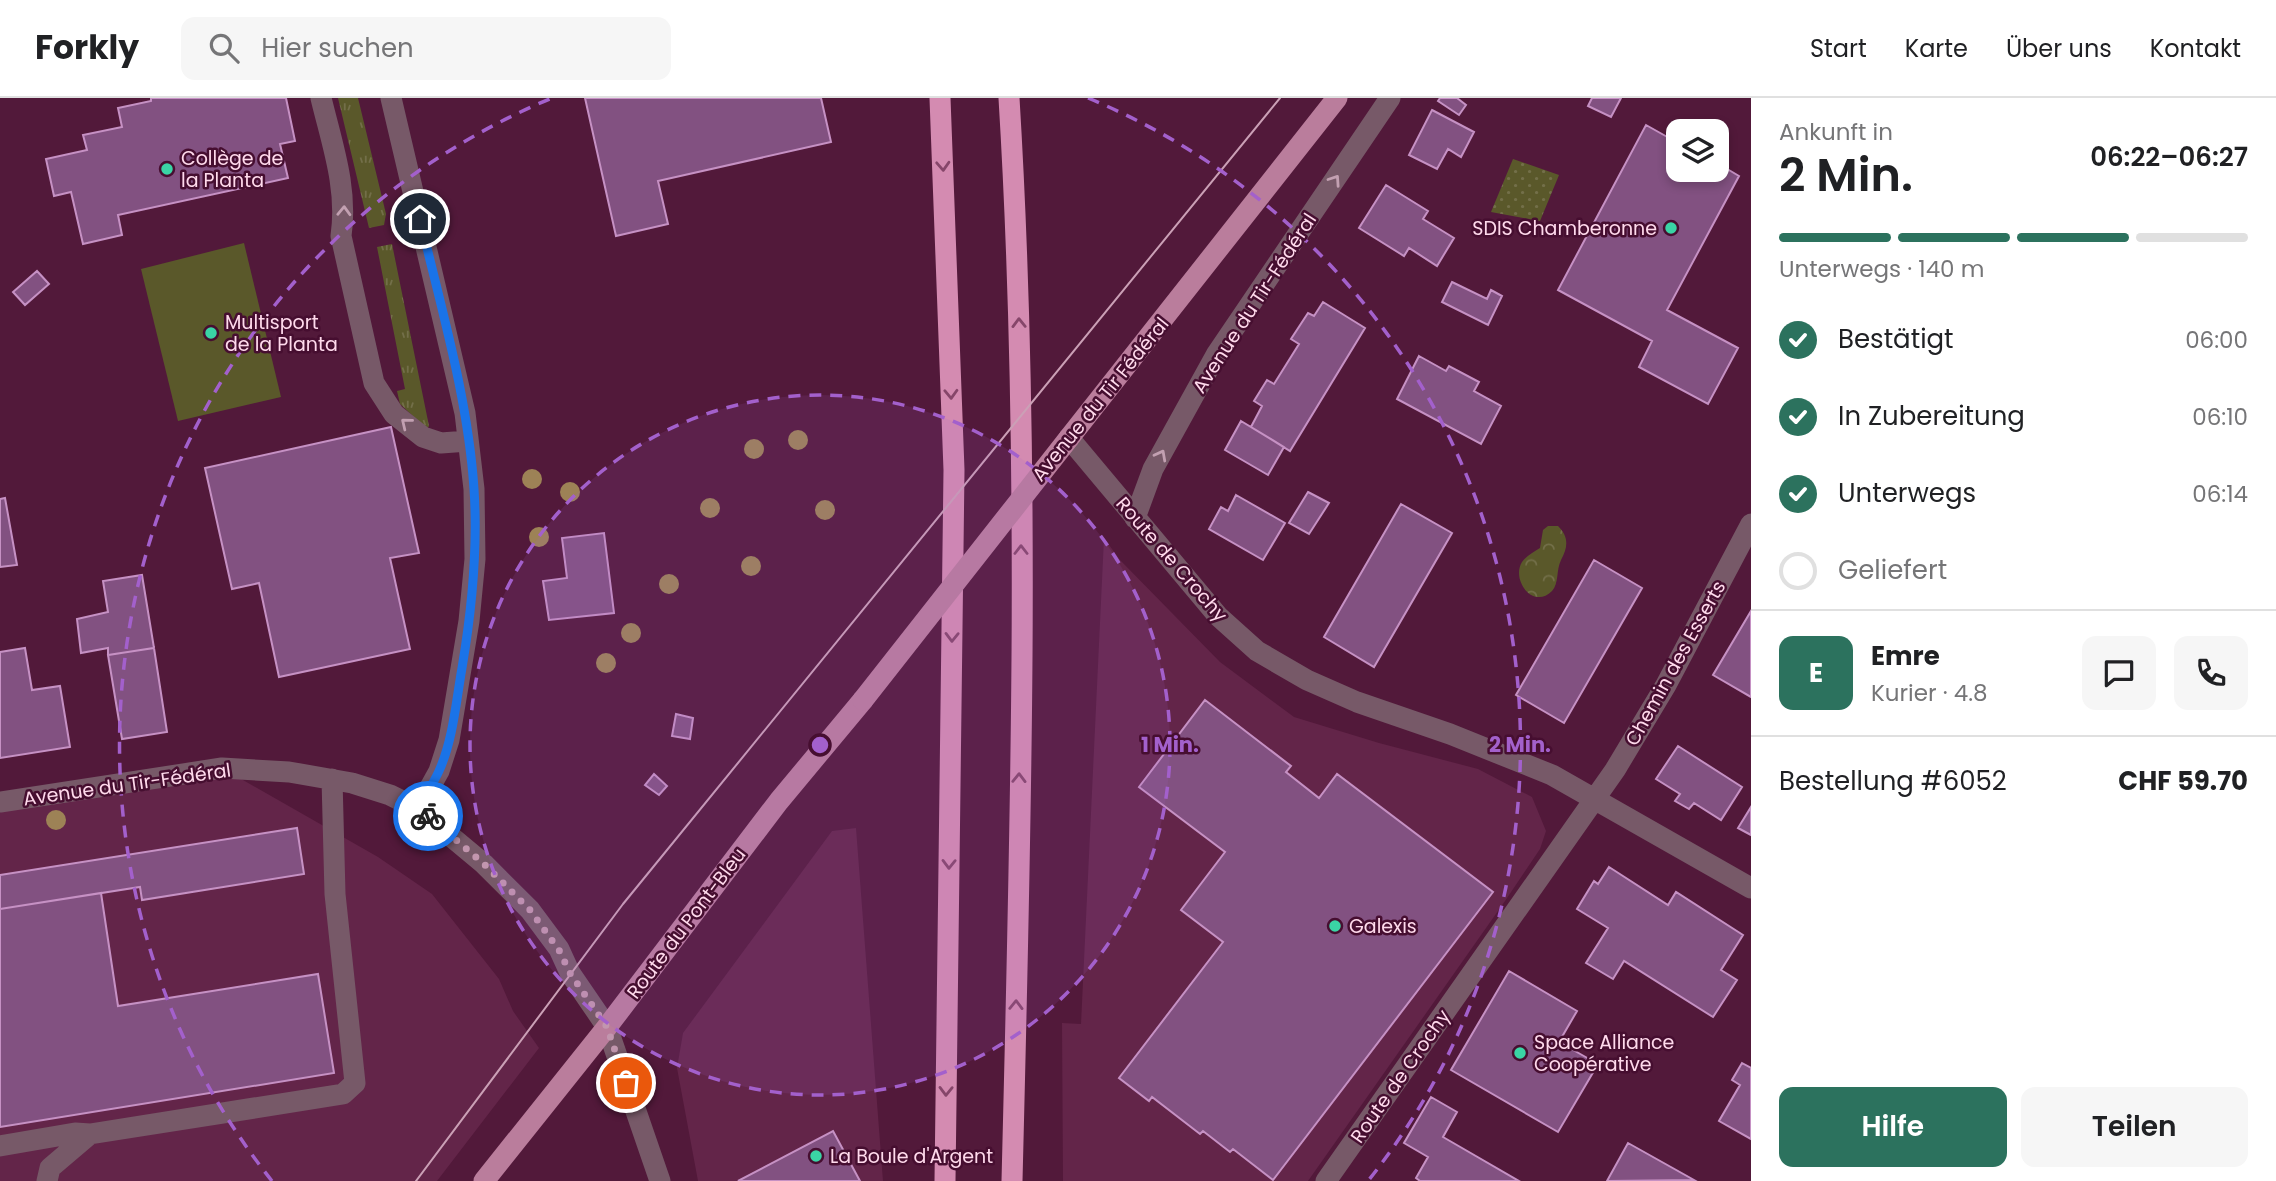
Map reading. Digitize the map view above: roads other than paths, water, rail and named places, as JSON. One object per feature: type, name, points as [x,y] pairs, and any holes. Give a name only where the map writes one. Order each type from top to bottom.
[{"type":"highway","points":[[940,98],[954,470],[945,1181]]},
{"type":"highway","points":[[1009,98],[1017,278],[1021,629],[1012,1181]]},
{"type":"highway","points":[[1015,1073],[1017,1181]]},
{"type":"main road","name":"Avenue du Tir Fédéral","points":[[863,700],[1337,98]]},
{"type":"main road","name":"Route du Pont-Bleu","points":[[484,1181],[607,1027],[779,801],[863,700]]},
{"type":"street","points":[[321,98],[344,192],[345,214],[341,236],[374,383],[394,414],[423,437],[441,443],[468,441]]},
{"type":"street","points":[[391,98],[465,413],[474,489],[475,559],[469,621],[449,740],[439,771],[418,809]]},
{"type":"street","name":"Avenue du Tir-Fédéral","points":[[1135,518],[1153,469],[1216,355],[1390,98]]},
{"type":"street","name":"Route de Crochy","points":[[1069,438],[1217,616],[1258,651],[1307,680],[1357,702],[1450,734],[1552,775],[1751,888]]},
{"type":"street","name":"Chemin des Esserts","points":[[1594,799],[1667,685],[1751,524]]},
{"type":"street","name":"Avenue du Tir-Fédéral","points":[[0,802],[222,768],[257,768],[331,779],[390,795],[418,809],[484,864],[530,910],[559,950],[570,973],[607,1027],[660,1181]]},
{"type":"street","points":[[0,1146],[343,1094],[355,1083],[335,894],[331,779]]},
{"type":"street","name":"Route de Crochy","points":[[1326,1181],[1594,799]]},
{"type":"street","points":[[47,1181],[50,1168],[90,1134]]},
{"type":"tram line","points":[[416,1181],[623,904],[1280,98]]},
{"type":"place","name":"Collège de la Planta","points":[[167,169]]},
{"type":"place","name":"SDIS Chamberonne","points":[[1671,228]]},
{"type":"place","name":"Multisport de la Planta","points":[[211,333]]},
{"type":"place","name":"Galexis","points":[[1335,926]]},
{"type":"place","name":"Space Alliance Coopérative","points":[[1520,1053]]},
{"type":"place","name":"La Boule d'Argent","points":[[816,1156]]}]
